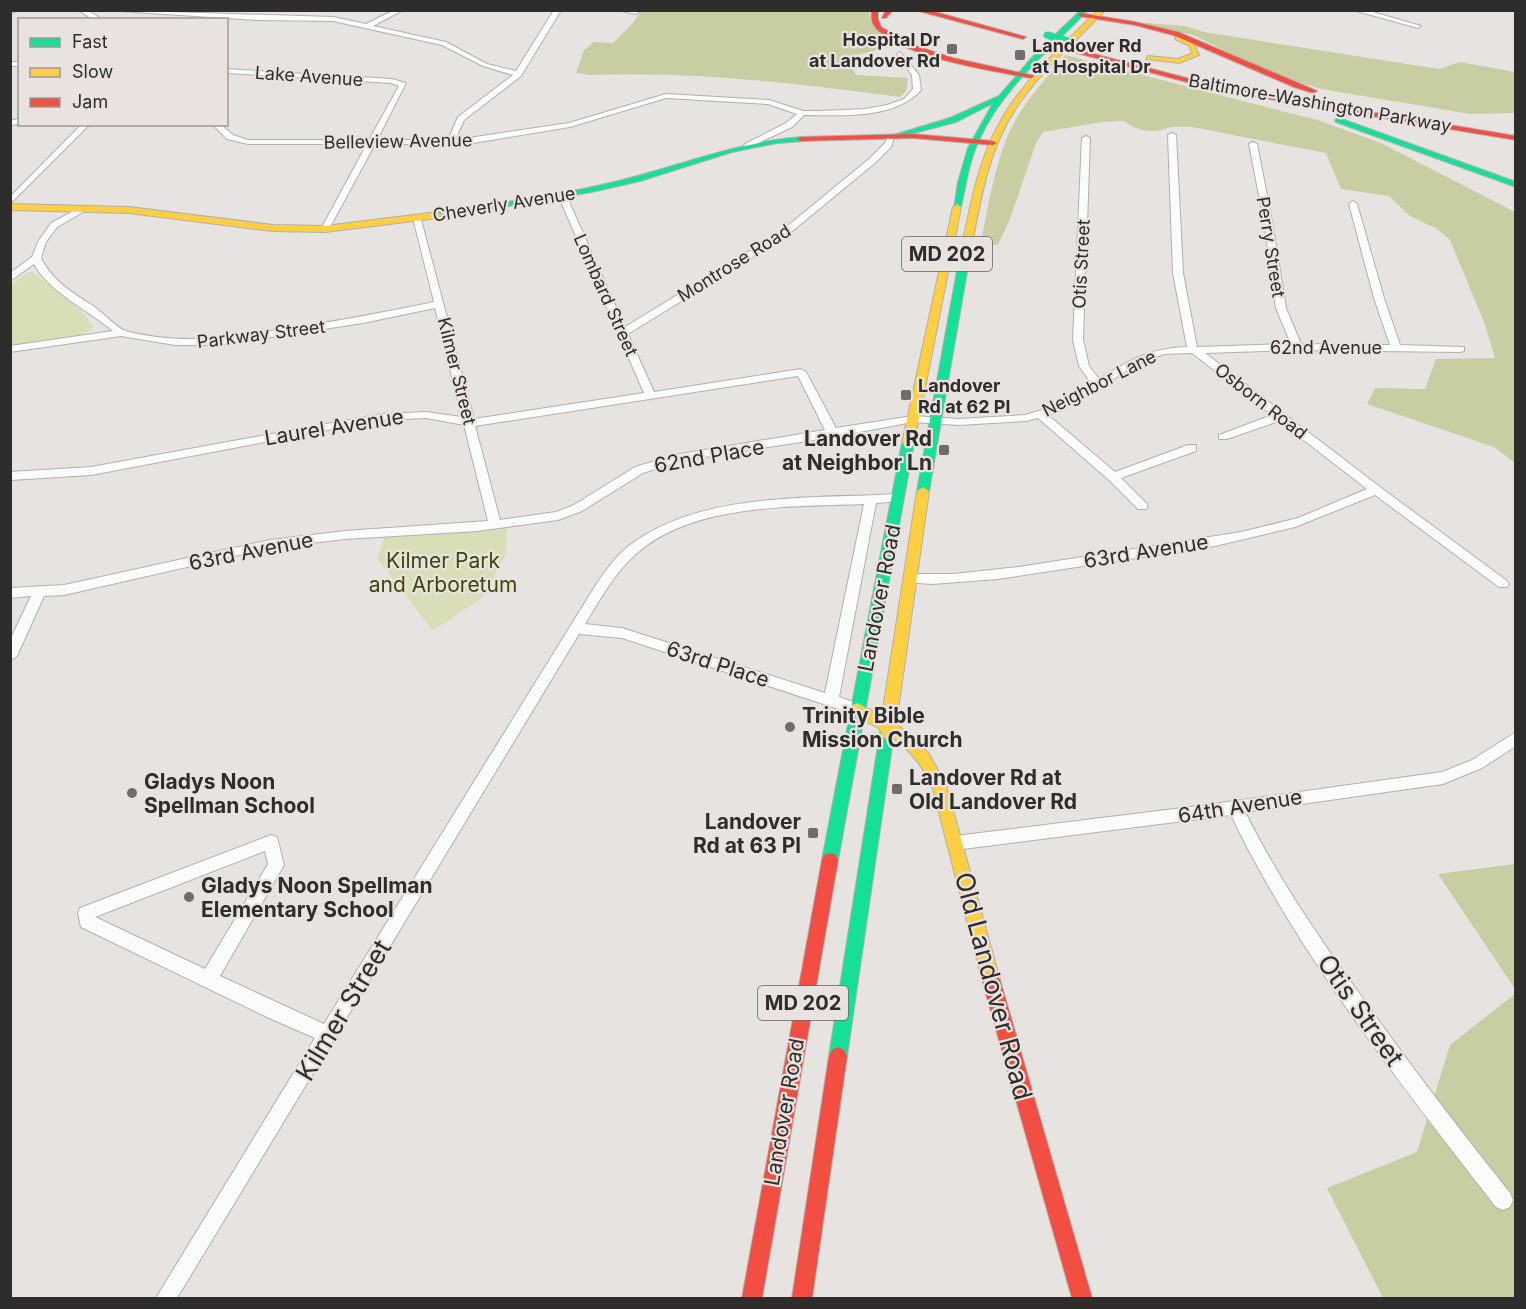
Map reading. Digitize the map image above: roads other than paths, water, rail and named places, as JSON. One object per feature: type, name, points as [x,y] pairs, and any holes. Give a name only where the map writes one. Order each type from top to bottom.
[{"type":"main road","points":[[918,10],[1023,37]]},
{"type":"main road","name":"Baltimore-Washington Parkway","points":[[954,10],[1023,37],[1044,38]]},
{"type":"main road","name":"Baltimore-Washington Parkway","points":[[974,10],[1044,38],[1221,89],[1515,138]]},
{"type":"main road","points":[[1020,73],[907,37],[891,28],[884,12],[874,17],[877,25],[891,36],[952,58],[1036,77]]},
{"type":"main road","points":[[1078,47],[1164,61],[1188,59],[1197,53],[1194,46],[1183,40],[1091,15]]},
{"type":"main road","points":[[1091,15],[1192,39],[1253,69],[1293,85],[1424,115]]},
{"type":"main road","name":"Landover Road","points":[[752,1299],[857,709],[913,419],[963,182],[975,141],[1001,97],[1033,59],[1091,15]]},
{"type":"main road","name":"Landover Road","points":[[802,1299],[909,579],[952,320],[974,210],[993,143],[1008,116],[1036,77],[1091,15]]},
{"type":"main road","name":"Baltimore-Washington Parkway","points":[[1078,47],[1231,81],[1515,130]]},
{"type":"main road","points":[[994,64],[1018,64],[1033,59]]},
{"type":"main road","points":[[1221,89],[1320,113],[1515,185]]},
{"type":"main road","points":[[891,137],[953,120],[1001,97]]},
{"type":"main road","name":"Cheverly Avenue","points":[[10,207],[154,212],[273,228],[325,229],[417,218],[562,195],[617,184],[748,146],[798,139],[931,137],[993,143]]},
{"type":"main road","name":"Old Landover Road","points":[[857,709],[888,724],[914,742],[933,767],[987,967],[1082,1299]]},
{"type":"street","points":[[10,12],[15,10]]},
{"type":"street","points":[[81,10],[96,18]]},
{"type":"street","points":[[107,10],[221,17],[240,10]]},
{"type":"street","points":[[367,26],[400,10]]},
{"type":"street","points":[[450,143],[460,119],[518,74],[558,10]]},
{"type":"street","points":[[620,10],[636,12]]},
{"type":"street","points":[[1356,10],[1418,26]]},
{"type":"street","points":[[231,14],[257,18],[326,18],[367,26],[444,43],[485,65],[518,74]]},
{"type":"street","points":[[228,25],[257,18]]},
{"type":"street","points":[[748,146],[789,125],[802,113],[871,111],[906,101],[916,91],[918,78],[900,54]]},
{"type":"street","name":"Lake Avenue","points":[[228,71],[401,83],[402,88],[372,143]]},
{"type":"street","name":"Belleview Avenue","points":[[217,126],[240,142],[450,143],[561,127],[666,96],[770,102],[802,113]]},
{"type":"street","points":[[789,125],[798,139]]},
{"type":"street","points":[[10,202],[85,126]]},
{"type":"street","name":"Osborn Road","points":[[1172,135],[1178,273],[1192,348],[1376,490],[1503,584]]},
{"type":"street","name":"Montrose Road","points":[[622,333],[782,235],[872,160],[889,144],[891,137]]},
{"type":"street","name":"Otis Street","points":[[1086,138],[1077,327],[1080,355],[1089,376],[1098,385]]},
{"type":"street","points":[[325,229],[372,143]]},
{"type":"street","name":"Perry Street","points":[[1253,144],[1281,309],[1297,347]]},
{"type":"street","name":"Lombard Street","points":[[562,195],[650,395]]},
{"type":"street","points":[[1353,204],[1379,298],[1396,347]]},
{"type":"street","points":[[10,278],[36,258],[42,242],[54,225],[59,207]]},
{"type":"street","points":[[54,225],[86,208]]},
{"type":"street","name":"Kilmer Street","points":[[417,218],[495,524]]},
{"type":"street","points":[[36,258],[41,270],[50,280],[96,311],[121,333]]},
{"type":"street","name":"Parkway Street","points":[[10,350],[121,333],[176,342],[220,342],[363,320],[440,304]]},
{"type":"street","name":"62nd Avenue","points":[[1192,348],[1396,347],[1460,350]]},
{"type":"street","name":"Neighbor Lane","points":[[935,422],[995,421],[1040,414],[1098,385],[1149,354],[1192,348]]},
{"type":"street","name":"Laurel Avenue","points":[[10,476],[91,471],[381,417],[426,414],[447,416],[471,423],[801,372],[833,434]]},
{"type":"street","points":[[1040,414],[1113,477],[1142,506]]},
{"type":"street","points":[[1223,437],[1281,416]]},
{"type":"street","name":"62nd Place","points":[[495,524],[568,512],[651,465],[913,419],[935,422]]},
{"type":"street","points":[[1113,477],[1192,448]]},
{"type":"street","name":"63rd Avenue","points":[[909,579],[944,580],[988,577],[1188,545],[1290,524],[1322,514],[1376,490]]},
{"type":"street","points":[[577,629],[599,591],[623,559],[635,548],[669,527],[736,509],[898,498]]},
{"type":"street","points":[[831,700],[871,500]]},
{"type":"street","name":"63rd Avenue","points":[[10,593],[39,593],[87,585],[270,544],[345,535],[495,524]]},
{"type":"street","points":[[10,656],[39,593]]},
{"type":"street","name":"Kilmer Street","points":[[166,1299],[577,629]]},
{"type":"street","name":"63rd Place","points":[[577,629],[622,633],[857,709]]},
{"type":"street","name":"64th Avenue","points":[[955,843],[1443,778],[1477,764],[1515,738]]},
{"type":"street","name":"Otis Street","points":[[1235,807],[1270,878],[1299,922],[1386,1047],[1503,1200]]},
{"type":"street","points":[[208,980],[276,865],[271,842],[86,913],[87,922],[288,1020],[328,1034]]},
{"type":"place","name":"Hospital Dr at Landover Rd","points":[[952,49]]},
{"type":"place","name":"Landover Rd at Hospital Dr","points":[[1020,55]]},
{"type":"place","name":"Landover Rd at 62 Pl","points":[[906,395]]},
{"type":"place","name":"Landover Rd at Neighbor Ln","points":[[944,450]]},
{"type":"place","name":"Trinity Bible Mission Church","points":[[790,727]]},
{"type":"place","name":"Landover Rd at Old Landover Rd","points":[[897,789]]},
{"type":"place","name":"Gladys Noon Spellman School","points":[[132,793]]},
{"type":"place","name":"Landover Rd at 63 Pl","points":[[813,833]]},
{"type":"place","name":"Gladys Noon Spellman Elementary School","points":[[189,897]]},
{"type":"park label","name":"Kilmer Park and Arboretum","points":[[443,572]]}]
